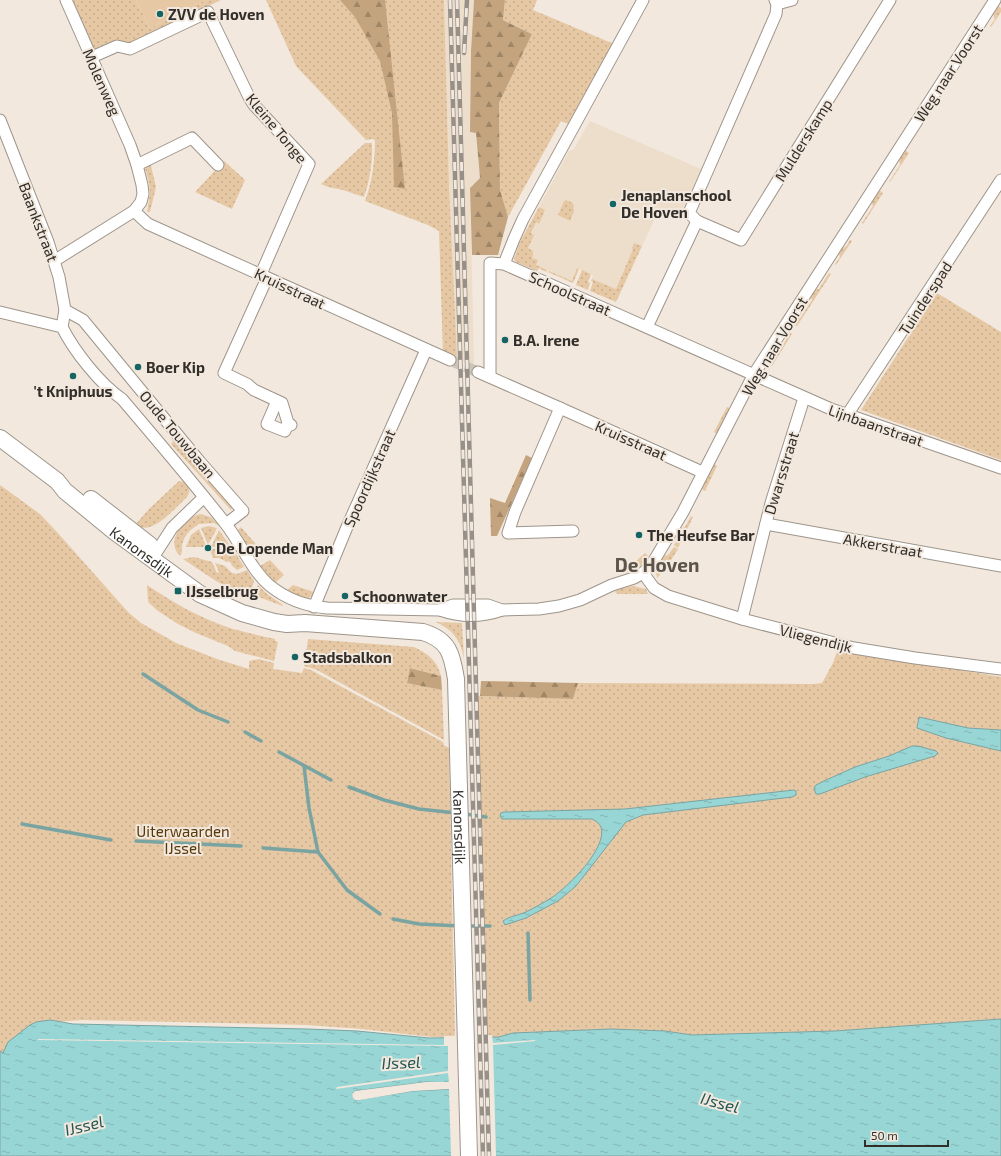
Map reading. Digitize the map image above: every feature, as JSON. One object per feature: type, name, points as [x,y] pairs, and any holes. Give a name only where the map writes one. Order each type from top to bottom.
[{"type":"street","name":"Molenweg","points":[[66,0],[130,145],[137,165],[141,178],[143,194],[141,202],[134,211]]},
{"type":"street","points":[[490,377],[490,263],[504,264],[523,219],[643,0]]},
{"type":"street","points":[[647,327],[697,221],[689,213],[776,14],[776,2],[792,0]]},
{"type":"street","name":"Mulderskamp","points":[[697,221],[741,240],[890,0]]},
{"type":"street","name":"Weg naar Voorst","points":[[62,327],[68,338],[94,372],[112,392],[122,399],[226,524],[250,562],[268,584],[294,601],[314,607],[440,610],[454,615],[488,615],[502,610],[539,609],[569,603],[592,596],[612,586],[634,578],[643,573],[652,564],[683,512],[702,472],[754,374],[995,0]]},
{"type":"street","name":"Kleine Tonge","points":[[92,57],[117,46],[130,49],[208,12],[254,105],[309,164],[264,276]]},
{"type":"street","name":"Baankstraat","points":[[0,120],[59,277],[65,310],[62,327]]},
{"type":"street","points":[[137,165],[192,138],[218,165]]},
{"type":"street","name":"Tuinderspad","points":[[847,415],[1001,180]]},
{"type":"street","points":[[54,261],[134,211]]},
{"type":"street","name":"Kruisstraat","points":[[134,211],[148,224],[450,360]]},
{"type":"street","name":"Schoolstraat","points":[[504,264],[754,374]]},
{"type":"street","points":[[264,276],[224,373],[282,404],[290,424],[285,431],[267,424],[277,402]]},
{"type":"street","name":"Oude Touwbaan","points":[[65,310],[83,320],[200,462],[243,511],[226,524]]},
{"type":"street","points":[[0,312],[62,327]]},
{"type":"street","name":"Spoordijkstraat","points":[[314,607],[347,527],[426,350]]},
{"type":"street","name":"Kruisstraat","points":[[478,372],[702,472]]},
{"type":"street","name":"Lijnbaanstraat","points":[[754,374],[804,398],[847,415],[1001,468]]},
{"type":"street","name":"Dwarsstraat","points":[[742,619],[766,524],[804,398]]},
{"type":"street","points":[[560,408],[515,512],[508,533],[572,531]]},
{"type":"street","name":"Kanonsdijk","points":[[0,438],[57,481],[65,491],[115,532],[155,555],[200,594],[222,605],[242,613],[287,624],[305,623],[413,631],[430,634],[441,640],[448,648],[454,663],[456,679],[469,1156]]},
{"type":"street","points":[[155,555],[172,528],[204,497]]},
{"type":"street","name":"Akkerstraat","points":[[766,524],[1001,566]]},
{"type":"street","name":"Vliegendijk","points":[[643,573],[654,588],[668,596],[742,619],[854,648],[915,658],[1001,669]]},
{"type":"shaded area","points":[[444,0],[474,0],[471,51],[470,132],[476,133],[480,179],[470,188],[474,364],[457,359],[456,352],[449,185]]},
{"type":"shaded area","name":"Jenaplanschool De Hoven","points":[[590,121],[701,169],[678,220],[658,212],[642,246],[634,243],[633,249],[616,289],[592,279],[593,275],[578,268],[572,281],[519,258],[541,203],[569,151],[574,149]]},
{"type":"green space","points":[[71,0],[136,0],[150,28],[205,0],[221,0],[130,44],[117,41],[94,51]]},
{"type":"green space","name":"ZVV de Hoven","points":[[136,0],[205,0],[150,28]]},
{"type":"green space","points":[[266,0],[444,0],[449,185],[457,359],[443,353],[439,231],[428,225],[365,201],[370,187],[373,171],[375,140],[366,140],[296,66]]},
{"type":"green space","points":[[340,0],[385,0],[405,189],[394,187],[392,113],[380,61],[355,17]]},
{"type":"green space","points":[[474,0],[505,0],[503,20],[532,34],[499,103],[500,190],[508,217],[498,255],[472,255],[470,188],[480,178],[476,133],[470,132],[471,51]]},
{"type":"green space","points":[[505,0],[537,0],[533,10],[614,44],[570,125],[561,121],[508,217],[500,190],[499,103],[532,34],[503,20]]},
{"type":"green space","points":[[998,6],[1001,8],[1001,12],[991,27],[990,26],[995,19],[993,14]]},
{"type":"green space","points":[[365,143],[372,143],[372,150],[369,177],[364,197],[321,184]]},
{"type":"green space","points":[[905,150],[909,153],[889,182],[900,165],[899,159]]},
{"type":"green space","points":[[224,161],[245,180],[232,209],[195,192]]},
{"type":"green space","points":[[150,162],[156,187],[150,212],[147,212],[150,193],[144,164]]},
{"type":"green space","points":[[879,190],[883,193],[863,224],[862,223],[873,206],[871,201]]},
{"type":"green space","points":[[566,200],[573,203],[574,211],[570,221],[558,215],[564,201]]},
{"type":"green space","points":[[539,207],[545,210],[539,224],[536,222],[531,233],[534,235],[528,248],[533,251],[532,258],[538,260],[536,265],[547,270],[546,272],[539,268],[537,271],[516,262],[514,259],[520,242]]},
{"type":"green space","points":[[850,240],[852,241],[836,265],[835,264],[840,257],[838,251],[840,248],[846,247]]},
{"type":"green space","points":[[634,243],[642,246],[616,302],[590,291],[593,282],[591,281],[592,279],[616,289],[633,249]]},
{"type":"green space","points":[[577,268],[579,269],[573,283],[548,272],[549,271],[572,281]]},
{"type":"green space","points":[[582,270],[591,274],[588,282],[590,283],[588,290],[576,285]]},
{"type":"green space","points":[[829,273],[831,274],[797,326],[792,323],[796,317],[801,317],[812,300],[810,295],[813,290],[819,289]]},
{"type":"green space","points":[[937,293],[1001,332],[1001,460],[861,410]]},
{"type":"green space","points":[[790,333],[792,334],[772,366],[767,363],[774,351],[780,350]]},
{"type":"green space","points":[[727,407],[730,408],[717,434],[714,432]]},
{"type":"green space","points":[[176,436],[193,462],[225,499],[229,500],[233,506],[231,510],[171,444],[173,442],[172,440]]},
{"type":"green space","points":[[526,455],[532,458],[497,536],[491,536],[490,498],[505,503]]},
{"type":"green space","points":[[714,464],[717,466],[705,491],[701,489]]},
{"type":"green space","points":[[179,481],[185,482],[189,493],[187,497],[170,514],[163,520],[149,527],[142,528],[135,525],[149,509]]},
{"type":"green space","name":"Uiterwaarden IJssel","points":[[0,485],[40,514],[128,612],[141,623],[176,643],[217,659],[249,669],[249,661],[259,659],[274,663],[273,669],[302,673],[304,668],[311,670],[443,742],[444,745],[449,748],[455,1037],[432,1037],[362,1029],[307,1025],[82,1020],[43,1023],[0,1059]]},
{"type":"green space","points":[[200,514],[211,517],[221,527],[214,523],[198,524],[185,536],[180,556],[174,544],[175,537],[182,525],[194,516]]},
{"type":"green space","points":[[691,516],[693,517],[678,548],[674,545],[679,537],[678,531],[679,529],[685,527]]},
{"type":"green space","points":[[209,526],[217,528],[208,545],[201,528]]},
{"type":"green space","points":[[241,527],[259,548],[252,553],[238,530]]},
{"type":"green space","points":[[199,529],[206,546],[186,547],[191,535]]},
{"type":"green space","points":[[219,530],[231,547],[211,547]]},
{"type":"green space","points":[[674,547],[678,549],[668,565],[657,578],[656,572],[663,557],[662,556],[668,555]]},
{"type":"green space","points":[[211,549],[233,549],[244,567],[237,570],[228,561],[213,558]]},
{"type":"green space","points":[[645,553],[649,557],[647,560],[630,574],[626,570]]},
{"type":"green space","points":[[194,557],[212,562],[217,573],[219,572],[215,563],[225,566],[232,573],[237,574],[247,570],[254,581],[249,598],[216,581],[183,559]]},
{"type":"green space","points":[[270,560],[284,575],[275,583],[260,566]]},
{"type":"green space","points":[[147,585],[206,619],[233,629],[275,639],[275,641],[278,642],[274,661],[235,651],[228,646],[178,624],[158,611],[149,603]]},
{"type":"green space","points":[[258,585],[283,606],[256,596],[257,594],[254,593]]},
{"type":"green space","points":[[293,585],[314,592],[308,598],[302,598],[286,591]]},
{"type":"green space","points":[[633,586],[646,589],[648,594],[618,594],[615,592],[618,589]]},
{"type":"green space","points":[[435,622],[462,623],[464,659],[461,647],[455,636],[447,628]]},
{"type":"green space","points":[[308,639],[414,647],[424,652],[437,666],[441,676],[411,668],[407,682],[442,690],[444,740],[317,670],[304,666]]},
{"type":"green space","points":[[838,649],[1001,677],[1001,1019],[835,1031],[692,1035],[665,1031],[611,1029],[558,1031],[499,1037],[483,1037],[475,696],[573,699],[578,683],[822,683],[833,663]]},
{"type":"green space","points":[[410,668],[441,676],[442,690],[407,683]]},
{"type":"green space","points":[[481,681],[578,683],[573,699],[480,696]]},
{"type":"water","points":[[919,717],[968,728],[1001,730],[1001,751],[946,738],[917,728]]},
{"type":"water","points":[[912,746],[918,746],[936,751],[938,753],[935,756],[865,777],[820,794],[816,794],[814,788],[816,785],[824,781],[855,767],[889,756]]},
{"type":"water","points":[[794,790],[796,791],[796,795],[792,797],[643,815],[626,822],[576,886],[558,901],[526,918],[505,925],[503,921],[526,912],[551,898],[567,886],[585,867],[598,846],[602,836],[601,827],[592,819],[502,819],[500,816],[501,813],[625,809]]},
{"type":"water","name":"IJssel","points":[[1001,1019],[1001,1156],[0,1156],[0,1051],[3,1053],[8,1042],[36,1022],[50,1020],[73,1024],[357,1031],[429,1038],[499,1037],[513,1033],[611,1029],[665,1031],[692,1035],[835,1031]],"holes":[[[426,1082],[454,1083],[452,1089],[413,1091],[355,1100],[352,1094],[355,1091]]]},
{"type":"pier","points":[[492,1035],[493,1043],[536,1041],[493,1045],[496,1156],[451,1156],[449,1089],[413,1091],[360,1100],[355,1100],[352,1094],[355,1091],[426,1082],[449,1082],[448,1073],[336,1089],[337,1087],[448,1071],[448,1046],[37,1039],[444,1045],[444,1036]],"holes":[[[427,1084],[452,1085],[451,1087],[413,1089],[360,1098],[354,1097],[356,1093]]]},
{"type":"waterway","points":[[143,674],[198,710],[228,722]]},
{"type":"waterway","points":[[245,732],[261,741]]},
{"type":"waterway","points":[[279,752],[331,780]]},
{"type":"waterway","points":[[304,766],[309,808],[318,852],[347,890],[380,914]]},
{"type":"waterway","points":[[349,787],[384,800],[419,809],[456,813]]},
{"type":"waterway","points":[[465,814],[486,817]]},
{"type":"waterway","points":[[22,824],[111,840]]},
{"type":"waterway","points":[[136,841],[241,846]]},
{"type":"waterway","points":[[263,848],[318,852]]},
{"type":"waterway","points":[[393,919],[419,924],[460,926]]},
{"type":"waterway","points":[[468,926],[490,926]]},
{"type":"waterway","points":[[528,933],[530,1000]]},
{"type":"tunnel","points":[[450,360],[478,372]]},
{"type":"railway","points":[[450,0],[483,1156]]},
{"type":"railway","points":[[457,0],[489,1156]]},
{"type":"railway","points":[[464,53],[467,0]]},
{"type":"place","name":"ZVV de Hoven","points":[[160,14]]},
{"type":"place","name":"Jenaplanschool De Hoven","points":[[613,204]]},
{"type":"place","name":"B.A. Irene","points":[[505,340]]},
{"type":"place","name":"Boer Kip","points":[[138,367]]},
{"type":"place","name":"'t Kniphuus","points":[[73,376]]},
{"type":"place","name":"The Heufse Bar","points":[[639,535]]},
{"type":"place","name":"De Lopende Man","points":[[208,548]]},
{"type":"place","name":"IJsselbrug","points":[[178,591]]},
{"type":"place","name":"Schoonwater","points":[[345,596]]},
{"type":"place","name":"Stadsbalkon","points":[[295,657]]},
{"type":"district","name":"De Hoven","points":[[657,564]]}]
